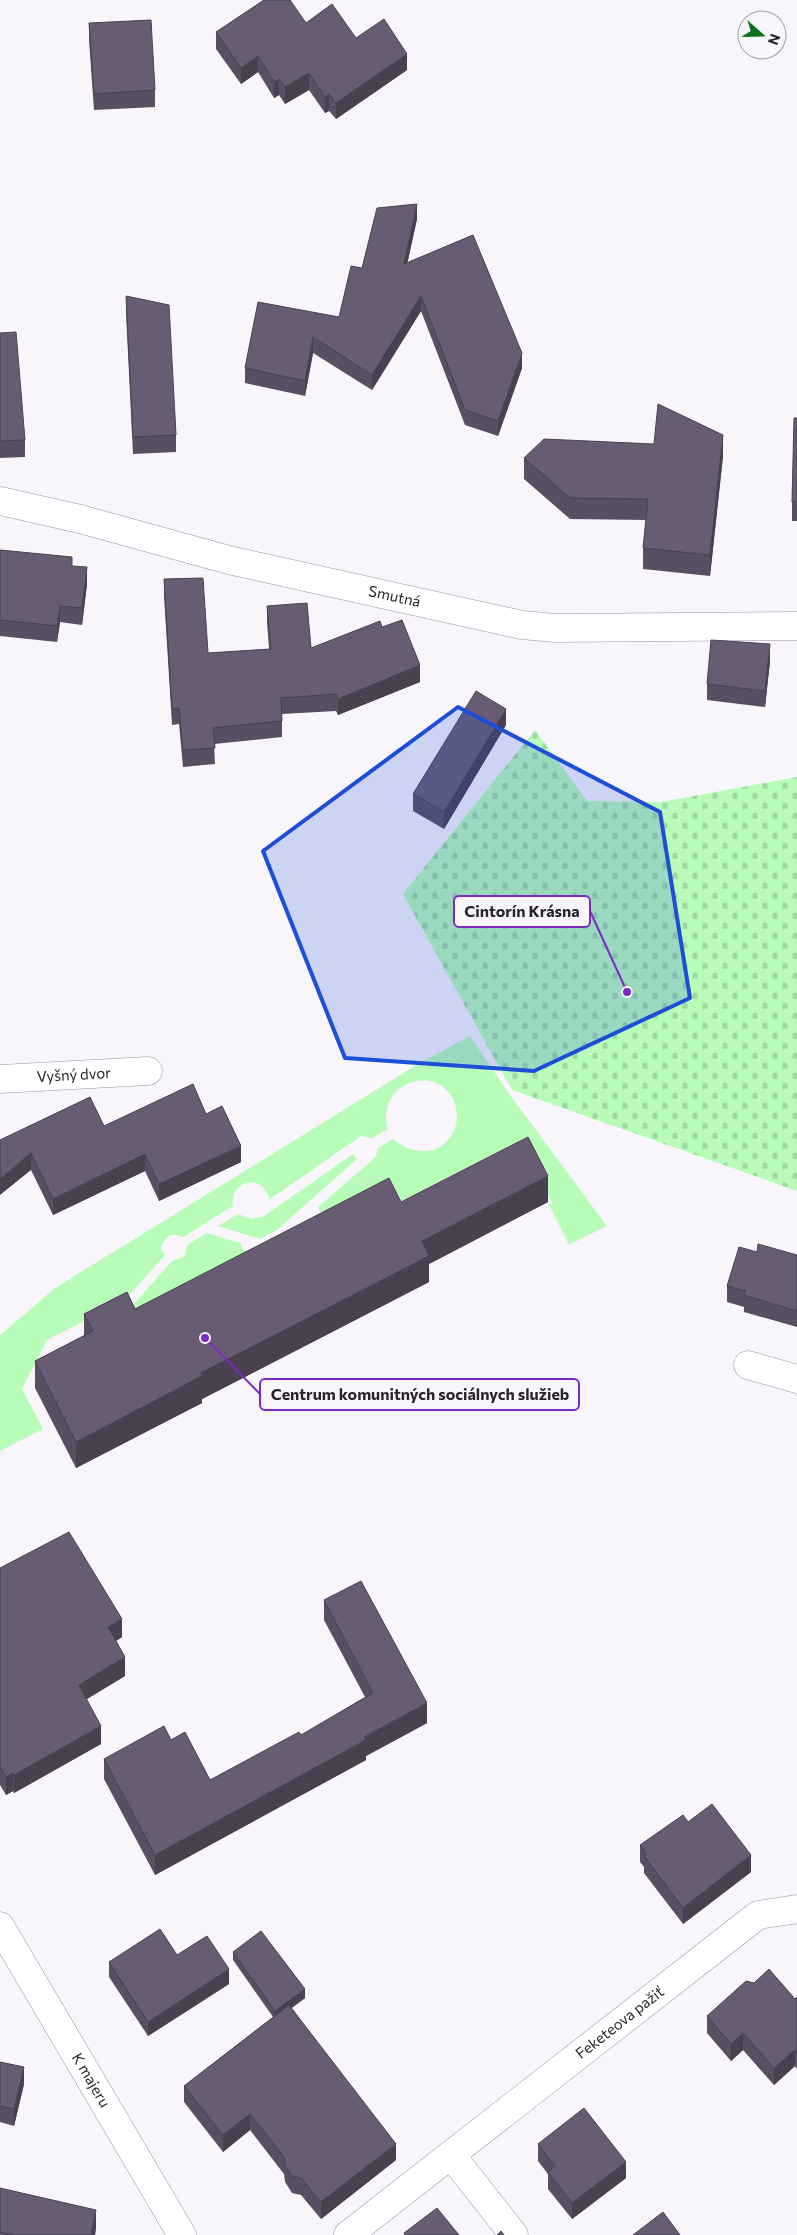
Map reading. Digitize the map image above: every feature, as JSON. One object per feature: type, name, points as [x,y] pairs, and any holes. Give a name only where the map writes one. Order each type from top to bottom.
[{"type":"street","name":"Smutná","points":[[0,501],[80,519],[229,560],[522,625],[555,628],[797,626]]},
{"type":"street","name":"Vyšný dvor","points":[[0,1079],[148,1071]]},
{"type":"street","points":[[748,1365],[797,1379]]},
{"type":"street","name":"Feketeova pažiť","points":[[348,2235],[758,1914],[797,1909]]},
{"type":"street","name":"K majeru","points":[[0,1926],[182,2235]]},
{"type":"street","points":[[451,2155],[514,2235]]},
{"type":"highlighted area","points":[[458,707],[660,812],[690,998],[534,1071],[345,1058],[263,851]]},
{"type":"green space","points":[[535,730],[587,801],[661,802],[797,777],[797,1191],[512,1090],[403,894]]},
{"type":"green space","points":[[470,1036],[510,1095],[607,1226],[569,1245],[549,1205],[552,1203],[529,1159],[328,1227],[318,1207],[371,1161],[376,1156],[378,1148],[393,1139],[408,1148],[424,1151],[432,1150],[440,1147],[452,1134],[457,1119],[457,1112],[455,1104],[447,1091],[436,1083],[423,1081],[411,1083],[399,1089],[391,1099],[386,1113],[388,1129],[372,1138],[361,1136],[269,1200],[262,1186],[255,1183],[242,1185],[233,1197],[233,1206],[183,1237],[172,1235],[166,1238],[161,1248],[165,1255],[124,1301],[47,1340],[22,1389],[43,1429],[0,1451],[0,1335],[55,1288],[418,1064]]},
{"type":"green space","points":[[353,1154],[357,1159],[277,1230],[260,1239],[218,1226],[238,1214],[252,1219],[264,1216]]},
{"type":"green space","points":[[207,1233],[240,1243],[253,1266],[125,1314],[173,1260],[184,1256],[187,1245]]},
{"type":"building","points":[[264,0],[290,0],[306,23],[332,4],[356,38],[384,19],[407,54],[336,103],[329,94],[325,97],[309,73],[285,87],[279,79],[274,82],[258,56],[241,68],[216,32]]},
{"type":"building","points":[[151,20],[155,90],[94,94],[89,23]]},
{"type":"building","points":[[417,204],[404,264],[473,235],[522,353],[498,421],[465,410],[421,296],[372,375],[313,337],[305,381],[245,368],[258,302],[339,317],[351,266],[362,268],[377,208]]},
{"type":"building","points":[[126,296],[169,305],[176,435],[133,437]]},
{"type":"building","points":[[16,332],[25,440],[0,441],[0,333]]},
{"type":"building","points":[[658,404],[723,435],[710,555],[643,548],[648,499],[570,498],[524,458],[544,439],[654,444]]},
{"type":"building","points":[[794,418],[797,418],[797,502],[792,502]]},
{"type":"building","points":[[0,550],[72,557],[72,566],[87,567],[82,608],[60,606],[57,626],[0,620]]},
{"type":"building","points":[[203,578],[208,653],[271,649],[267,606],[307,603],[311,648],[380,621],[382,627],[402,620],[420,665],[338,699],[336,694],[281,698],[282,721],[213,728],[215,748],[183,750],[179,708],[172,709],[164,579]]},
{"type":"building","points":[[711,640],[770,644],[765,691],[707,684]]},
{"type":"building","points":[[476,691],[506,709],[444,812],[413,794]]},
{"type":"building","points":[[193,1084],[206,1114],[222,1106],[241,1146],[159,1184],[145,1154],[53,1199],[31,1153],[0,1179],[0,1140],[90,1097],[104,1126]]},
{"type":"building","points":[[528,1137],[548,1176],[422,1241],[429,1256],[201,1373],[202,1376],[76,1442],[35,1361],[93,1331],[84,1314],[127,1292],[135,1309],[389,1178],[401,1202]]},
{"type":"building","points":[[758,1244],[797,1255],[797,1311],[744,1295],[745,1291],[727,1286],[739,1247],[757,1252]]},
{"type":"building","points":[[69,1532],[122,1619],[108,1627],[125,1657],[79,1685],[101,1726],[14,1775],[13,1773],[6,1777],[0,1766],[0,1568]]},
{"type":"building","points":[[361,1581],[427,1703],[364,1737],[366,1740],[155,1855],[104,1759],[164,1726],[171,1740],[185,1732],[210,1780],[299,1732],[301,1735],[373,1693],[324,1600]]},
{"type":"building","points":[[712,1804],[751,1855],[683,1908],[644,1856],[647,1854],[640,1845],[683,1815],[688,1822]]},
{"type":"building","points":[[160,1929],[177,1955],[207,1936],[229,1969],[148,2022],[109,1962]]},
{"type":"building","points":[[261,1931],[305,1989],[275,2011],[233,1952]]},
{"type":"building","points":[[769,1969],[795,1999],[797,1997],[797,2053],[795,2050],[774,2068],[743,2033],[731,2044],[707,2016],[746,1981],[754,1983]]},
{"type":"building","points":[[289,2005],[396,2144],[321,2202],[301,2178],[292,2176],[285,2166],[284,2157],[250,2114],[223,2135],[184,2086]]},
{"type":"building","points":[[0,2062],[24,2067],[14,2109],[0,2106]]},
{"type":"building","points":[[584,2108],[626,2162],[572,2203],[548,2172],[555,2166],[538,2144]]},
{"type":"building","points":[[0,2188],[96,2210],[91,2235],[15,2235],[0,2232]]},
{"type":"building","points":[[437,2208],[459,2235],[405,2235],[404,2233]]},
{"type":"building","points":[[663,2212],[680,2235],[633,2235]]},
{"type":"place","name":"Cintorín Krásna","points":[[627,992]]},
{"type":"place","name":"Centrum komunitných sociálnych služieb","points":[[205,1338]]}]
